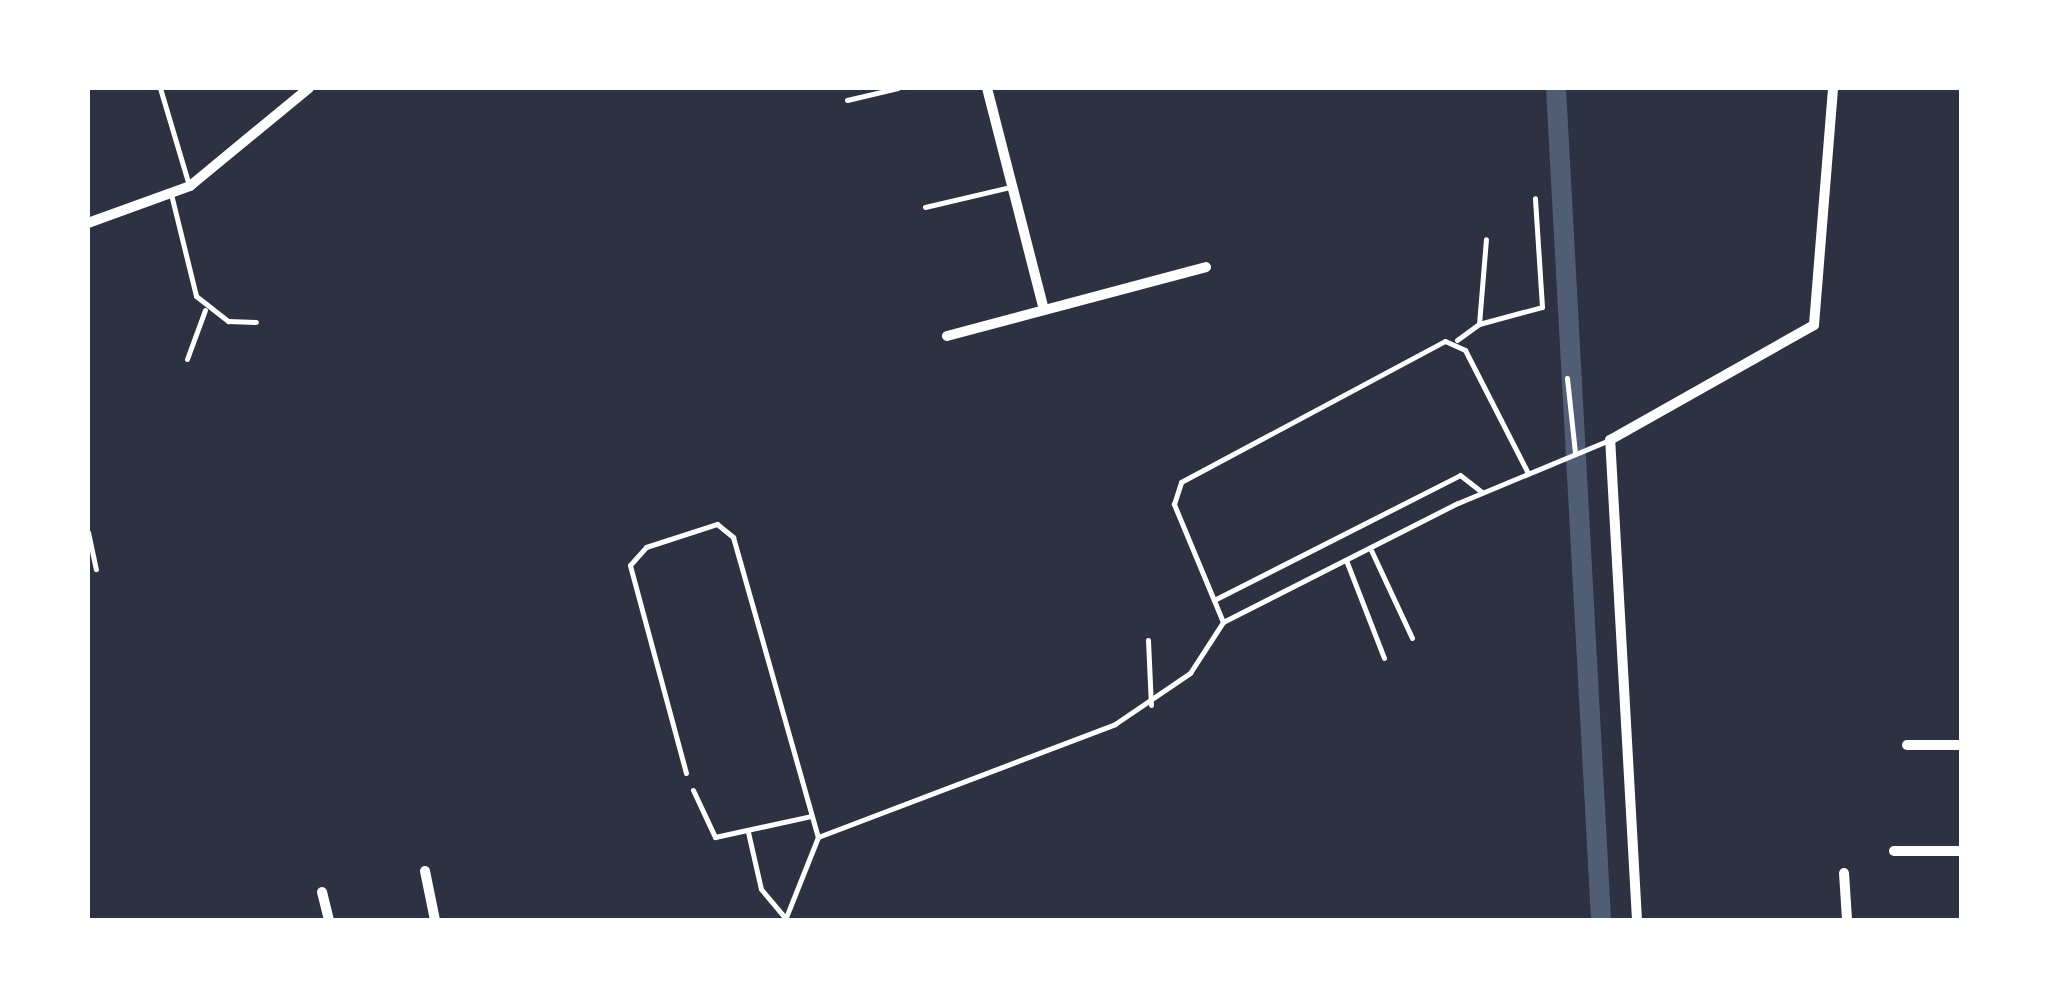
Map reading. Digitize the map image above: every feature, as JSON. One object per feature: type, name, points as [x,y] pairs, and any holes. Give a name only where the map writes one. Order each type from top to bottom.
[{"type":"street","points":[[987,88],[1044,310]]},
{"type":"street","points":[[1637,920],[1605,442],[1814,325],[1833,88]]},
{"type":"street","points":[[88,223],[190,186],[304,89]]},
{"type":"street","points":[[947,336],[1206,267]]},
{"type":"street","points":[[1907,745],[1962,745]]},
{"type":"street","points":[[1894,851],[1962,851]]},
{"type":"street","points":[[424,871],[435,920]]},
{"type":"street","points":[[1844,874],[1847,920]]},
{"type":"street","points":[[322,892],[329,920]]},
{"type":"lane","points":[[160,88],[190,186]]},
{"type":"lane","points":[[847,100],[898,88]]},
{"type":"lane","points":[[925,207],[1013,187]]},
{"type":"lane","points":[[171,194],[206,309],[187,359]]},
{"type":"lane","points":[[1224,622],[1174,504],[1182,482],[1456,340],[1478,324],[1542,308],[1535,198]]},
{"type":"lane","points":[[1478,324],[1486,239]]},
{"type":"lane","points":[[206,309],[256,322]]},
{"type":"lane","points":[[1456,340],[1527,472]]},
{"type":"lane","points":[[1567,378],[1575,453]]},
{"type":"lane","points":[[818,838],[1151,705],[1190,673],[1224,622],[1482,492],[1605,442]]},
{"type":"lane","points":[[1214,600],[1460,474],[1482,492]]},
{"type":"lane","points":[[686,773],[630,565],[646,546],[716,524],[733,537],[818,838],[785,919],[760,889],[748,830]]},
{"type":"lane","points":[[88,532],[96,569]]},
{"type":"lane","points":[[1370,549],[1412,638]]},
{"type":"lane","points":[[1346,560],[1384,658]]},
{"type":"lane","points":[[1148,640],[1151,705]]},
{"type":"lane","points":[[692,790],[711,835],[811,816]]},
{"type":"waterway","points":[[1556,88],[1601,920]]}]
